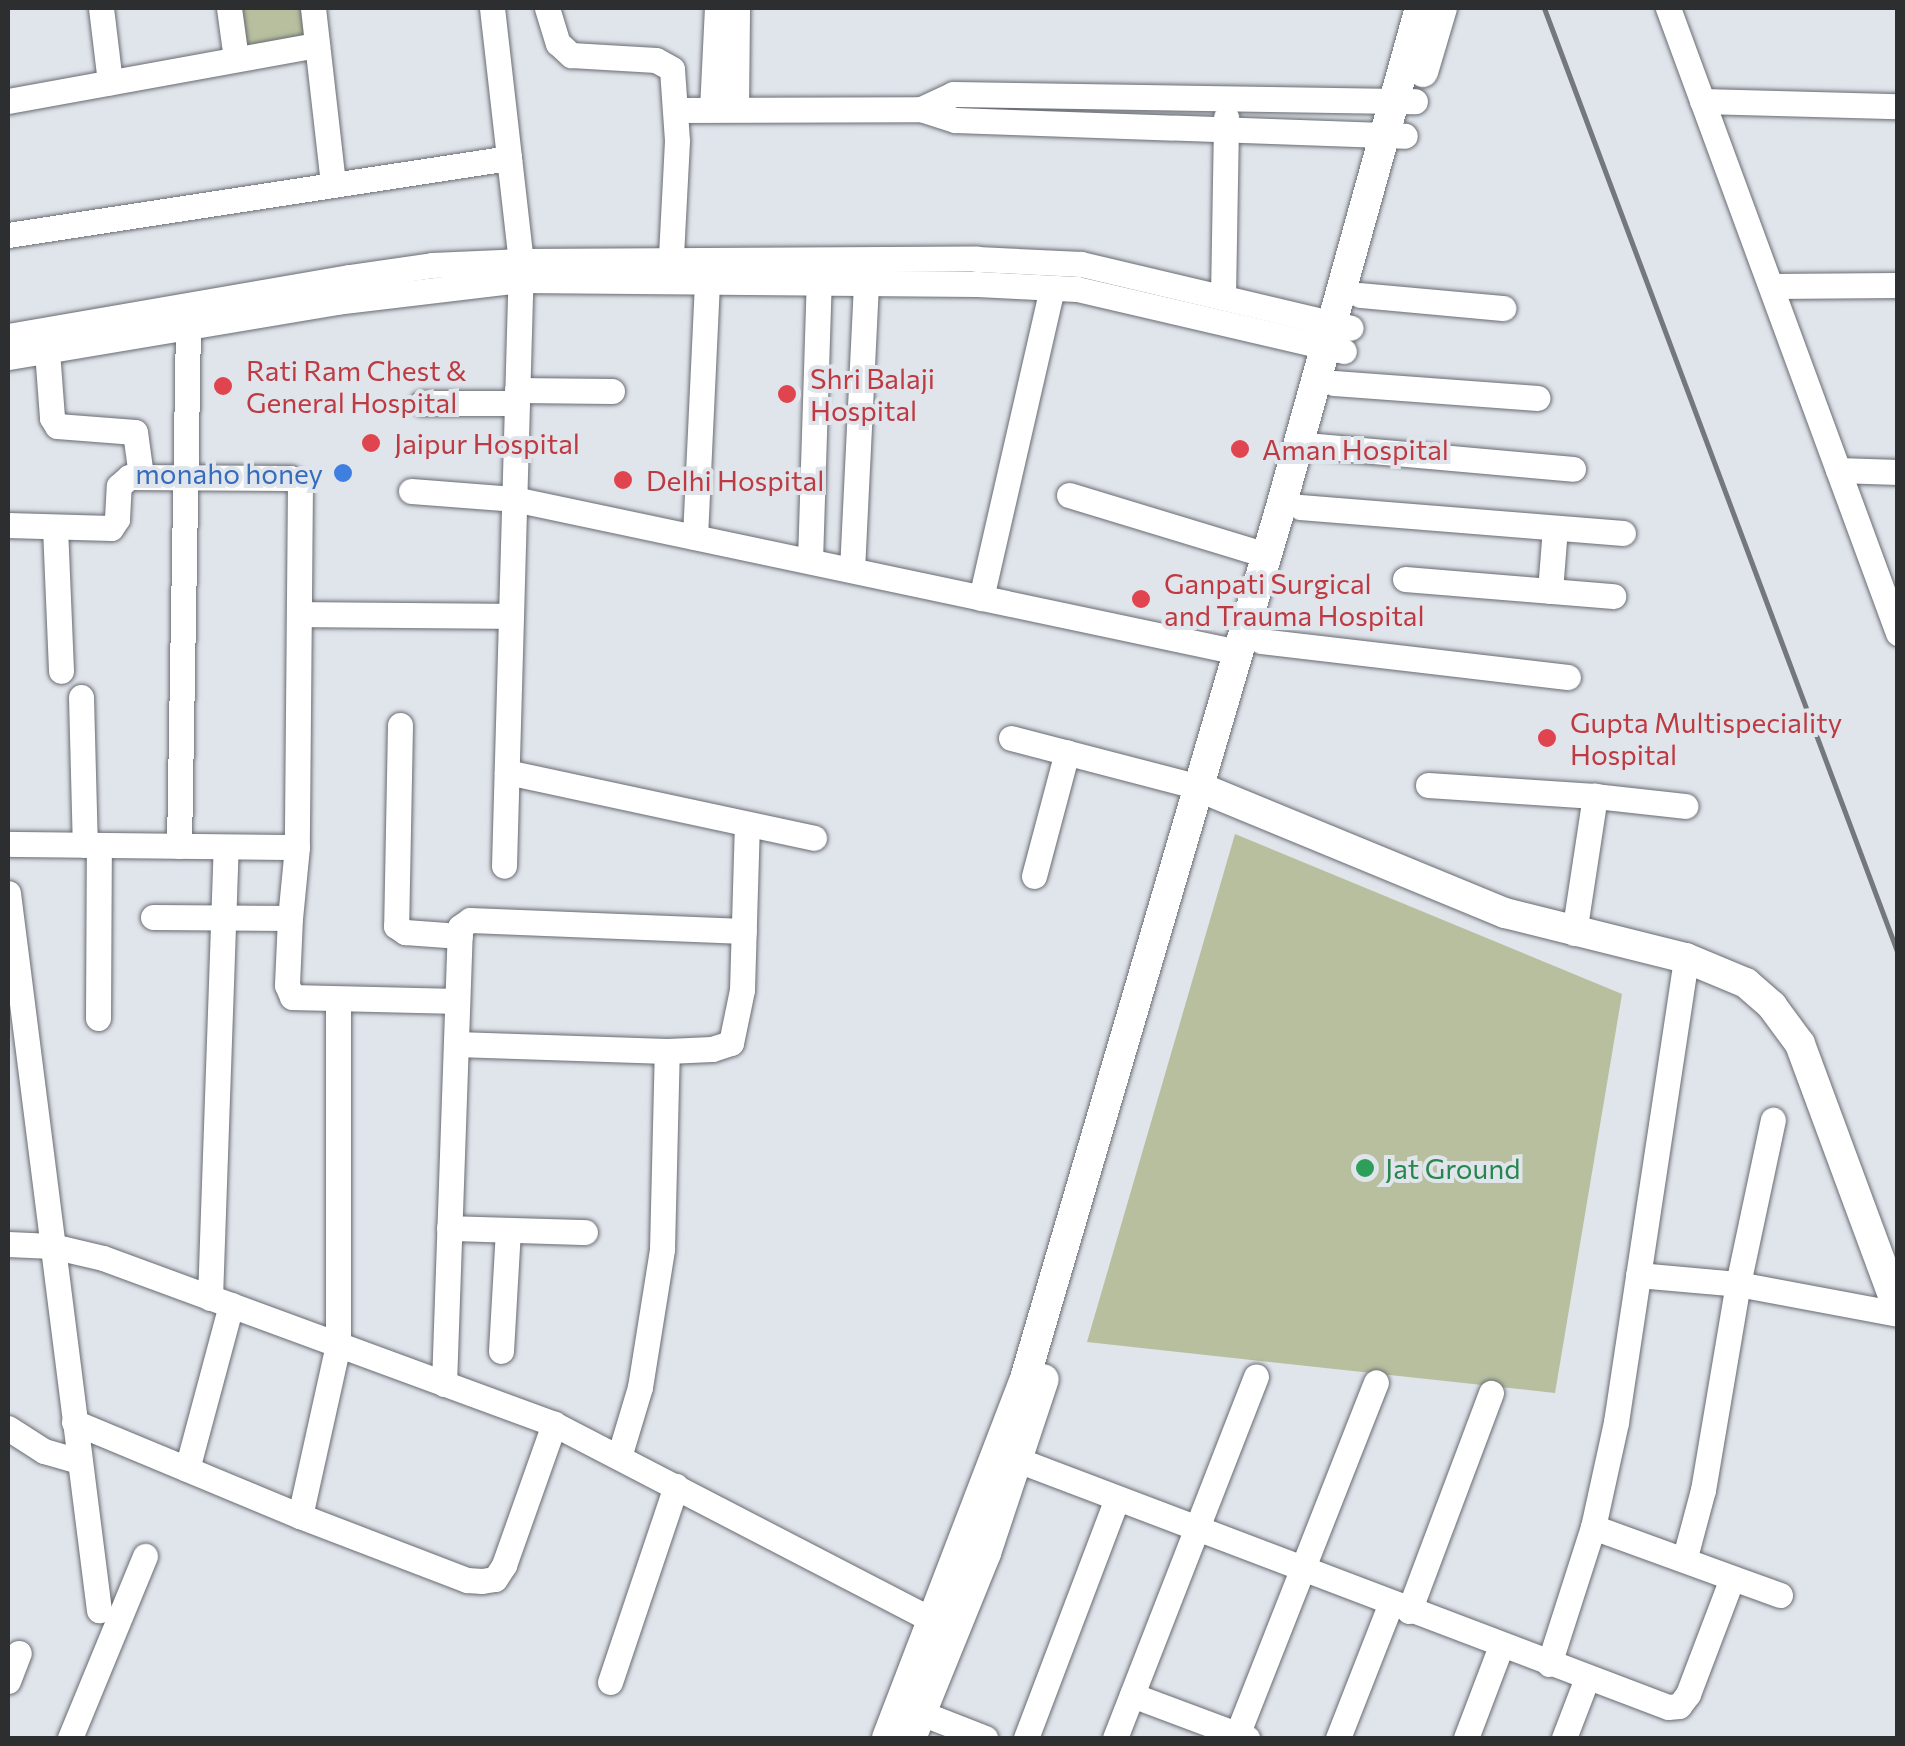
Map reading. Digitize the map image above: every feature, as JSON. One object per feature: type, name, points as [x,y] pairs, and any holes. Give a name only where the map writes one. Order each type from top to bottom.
[{"type":"main road","points":[[1250,647],[1267,555],[1338,337],[1405,100],[1420,8]]},
{"type":"main road","points":[[1405,100],[1442,8]]},
{"type":"main road","points":[[916,1726],[944,1627],[1008,1457],[1024,1382],[1140,1021],[1250,647],[1300,507],[1334,383],[1338,337],[1360,295],[1395,136]]},
{"type":"main road","points":[[1208,791],[1505,914],[1686,958],[1746,983],[1772,1006],[1800,1044],[1898,1312]]},
{"type":"main road","points":[[887,1738],[944,1627]]},
{"type":"street","points":[[102,8],[110,82]]},
{"type":"street","points":[[229,8],[236,60]]},
{"type":"street","points":[[313,8],[333,183]]},
{"type":"street","points":[[492,8],[520,270],[504,866]]},
{"type":"street","points":[[547,8],[558,44],[570,55],[666,63],[674,78],[669,271]]},
{"type":"street","points":[[717,8],[724,109]]},
{"type":"street","points":[[724,109],[737,8]]},
{"type":"street","points":[[1668,8],[1898,633]]},
{"type":"street","points":[[8,101],[317,45]]},
{"type":"street","points":[[921,109],[953,94],[1405,100]]},
{"type":"street","points":[[1223,296],[1226,97]]},
{"type":"street","points":[[1702,101],[1898,106]]},
{"type":"street","points":[[676,110],[921,109],[955,120],[1395,136]]},
{"type":"street","points":[[8,235],[509,158]]},
{"type":"street","points":[[669,271],[706,282],[977,259],[1081,264],[1223,296],[1338,337]]},
{"type":"street","points":[[8,357],[520,270]]},
{"type":"street","points":[[8,336],[348,277],[520,270],[819,272],[866,284],[1052,288],[1338,337]]},
{"type":"street","points":[[810,562],[819,272]]},
{"type":"street","points":[[695,538],[706,282]]},
{"type":"street","points":[[852,570],[866,284]]},
{"type":"street","points":[[1772,286],[1898,285]]},
{"type":"street","points":[[981,598],[1052,288]]},
{"type":"street","points":[[1360,295],[1504,308]]},
{"type":"street","points":[[179,846],[188,326]]},
{"type":"street","points":[[46,350],[52,418],[57,426],[135,432],[141,476]]},
{"type":"street","points":[[1334,383],[1538,398]]},
{"type":"street","points":[[422,404],[612,391]]},
{"type":"street","points":[[1317,446],[1573,469]]},
{"type":"street","points":[[1838,470],[1898,472]]},
{"type":"street","points":[[8,524],[111,528],[122,480],[141,476],[297,479],[303,498],[297,846],[287,984],[290,996],[338,1001],[458,1002]]},
{"type":"street","points":[[411,491],[514,500],[981,598],[1250,647],[1568,676]]},
{"type":"street","points":[[1069,495],[1267,555]]},
{"type":"street","points":[[1300,507],[1622,533]]},
{"type":"street","points":[[56,527],[60,671]]},
{"type":"street","points":[[1550,591],[1556,528]]},
{"type":"street","points":[[1405,579],[1612,596]]},
{"type":"street","points":[[301,614],[511,616]]},
{"type":"street","points":[[81,697],[92,845],[98,1018]]},
{"type":"street","points":[[400,725],[396,926],[405,932],[460,936]]},
{"type":"street","points":[[1011,738],[1208,791]]},
{"type":"street","points":[[1034,876],[1067,752]]},
{"type":"street","points":[[506,772],[814,838]]},
{"type":"street","points":[[1428,785],[1685,806]]},
{"type":"street","points":[[1574,932],[1595,796]]},
{"type":"street","points":[[456,1044],[667,1051],[712,1049],[731,1043],[742,990],[747,824]]},
{"type":"street","points":[[8,844],[297,846]]},
{"type":"street","points":[[187,1469],[220,1302],[226,847]]},
{"type":"street","points":[[8,893],[12,966],[99,1610]]},
{"type":"street","points":[[153,916],[290,918]]},
{"type":"street","points":[[444,1384],[460,927],[470,920],[744,931]]},
{"type":"street","points":[[1549,1664],[1592,1527],[1616,1422],[1686,958]]},
{"type":"street","points":[[300,1516],[338,1344],[338,1001]]},
{"type":"street","points":[[618,1457],[640,1387],[662,1248],[667,1051]]},
{"type":"street","points":[[1685,1557],[1703,1490],[1738,1284],[1774,1120]]},
{"type":"street","points":[[450,1228],[585,1232]]},
{"type":"street","points":[[501,1351],[508,1230]]},
{"type":"street","points":[[8,1244],[52,1246],[103,1258],[554,1424],[944,1627]]},
{"type":"street","points":[[1638,1275],[1738,1284],[1898,1312]]},
{"type":"street","points":[[1114,1738],[1256,1377]]},
{"type":"street","points":[[1132,1695],[1242,1737],[1376,1382]]},
{"type":"street","points":[[1338,1738],[1399,1608],[1491,1393]]},
{"type":"street","points":[[74,1422],[467,1580],[494,1579],[504,1565],[554,1424]]},
{"type":"street","points":[[8,1428],[44,1451],[80,1461]]},
{"type":"street","points":[[1008,1457],[1668,1707],[1679,1706],[1688,1694],[1732,1578]]},
{"type":"street","points":[[610,1682],[676,1486]]},
{"type":"street","points":[[1026,1738],[1117,1499]]},
{"type":"street","points":[[1592,1527],[1685,1557],[1780,1596]]},
{"type":"street","points":[[70,1738],[144,1556]]},
{"type":"street","points":[[1466,1738],[1501,1646]]},
{"type":"street","points":[[8,1681],[18,1653]]},
{"type":"street","points":[[1564,1738],[1587,1678]]},
{"type":"street","points":[[916,1726],[984,1738]]},
{"type":"green space","points":[[237,8],[302,8],[306,37],[242,48]]},
{"type":"green space","name":"Jat Ground","points":[[1235,834],[1622,994],[1555,1393],[1087,1342]]},
{"type":"railway","points":[[1544,8],[1898,954]]},
{"type":"place","name":"Rati Ram Chest & General Hospital","points":[[223,386]]},
{"type":"place","name":"Shri Balaji Hospital","points":[[787,394]]},
{"type":"place","name":"Jaipur Hospital","points":[[371,443]]},
{"type":"place","name":"Aman Hospital","points":[[1240,449]]},
{"type":"place","name":"monaho honey","points":[[343,473]]},
{"type":"place","name":"Delhi Hospital","points":[[623,480]]},
{"type":"place","name":"Ganpati Surgical and Trauma Hospital","points":[[1141,599]]},
{"type":"place","name":"Gupta Multispeciality Hospital","points":[[1547,738]]},
{"type":"place","name":"Jat Ground","points":[[1365,1168]]}]
